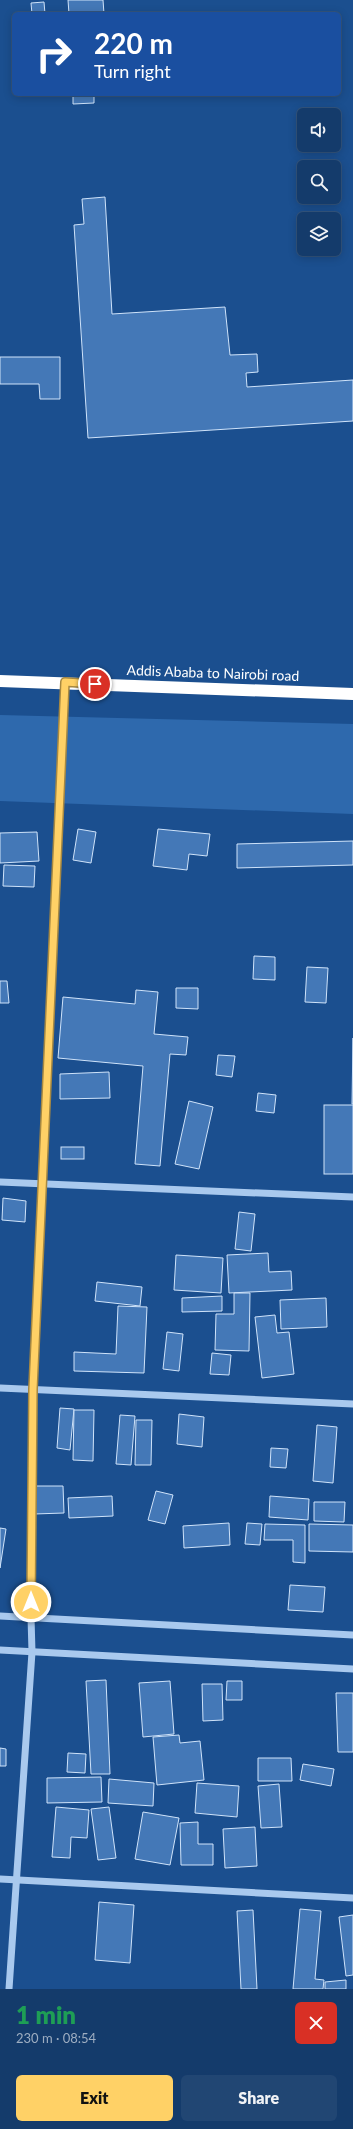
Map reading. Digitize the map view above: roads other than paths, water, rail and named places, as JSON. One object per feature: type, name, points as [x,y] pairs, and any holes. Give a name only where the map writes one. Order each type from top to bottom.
[{"type":"highway","name":"Addis Ababa to Nairobi road","points":[[0,682],[65,682],[353,694]]},
{"type":"street","points":[[9,1989],[32,1652],[33,1389],[41,1183],[65,682]]},
{"type":"street","points":[[0,1182],[353,1197]]},
{"type":"street","points":[[0,1388],[353,1404]]},
{"type":"street","points":[[0,1616],[353,1635]]},
{"type":"street","points":[[0,1650],[353,1669]]},
{"type":"street","points":[[0,1879],[353,1898]]}]
